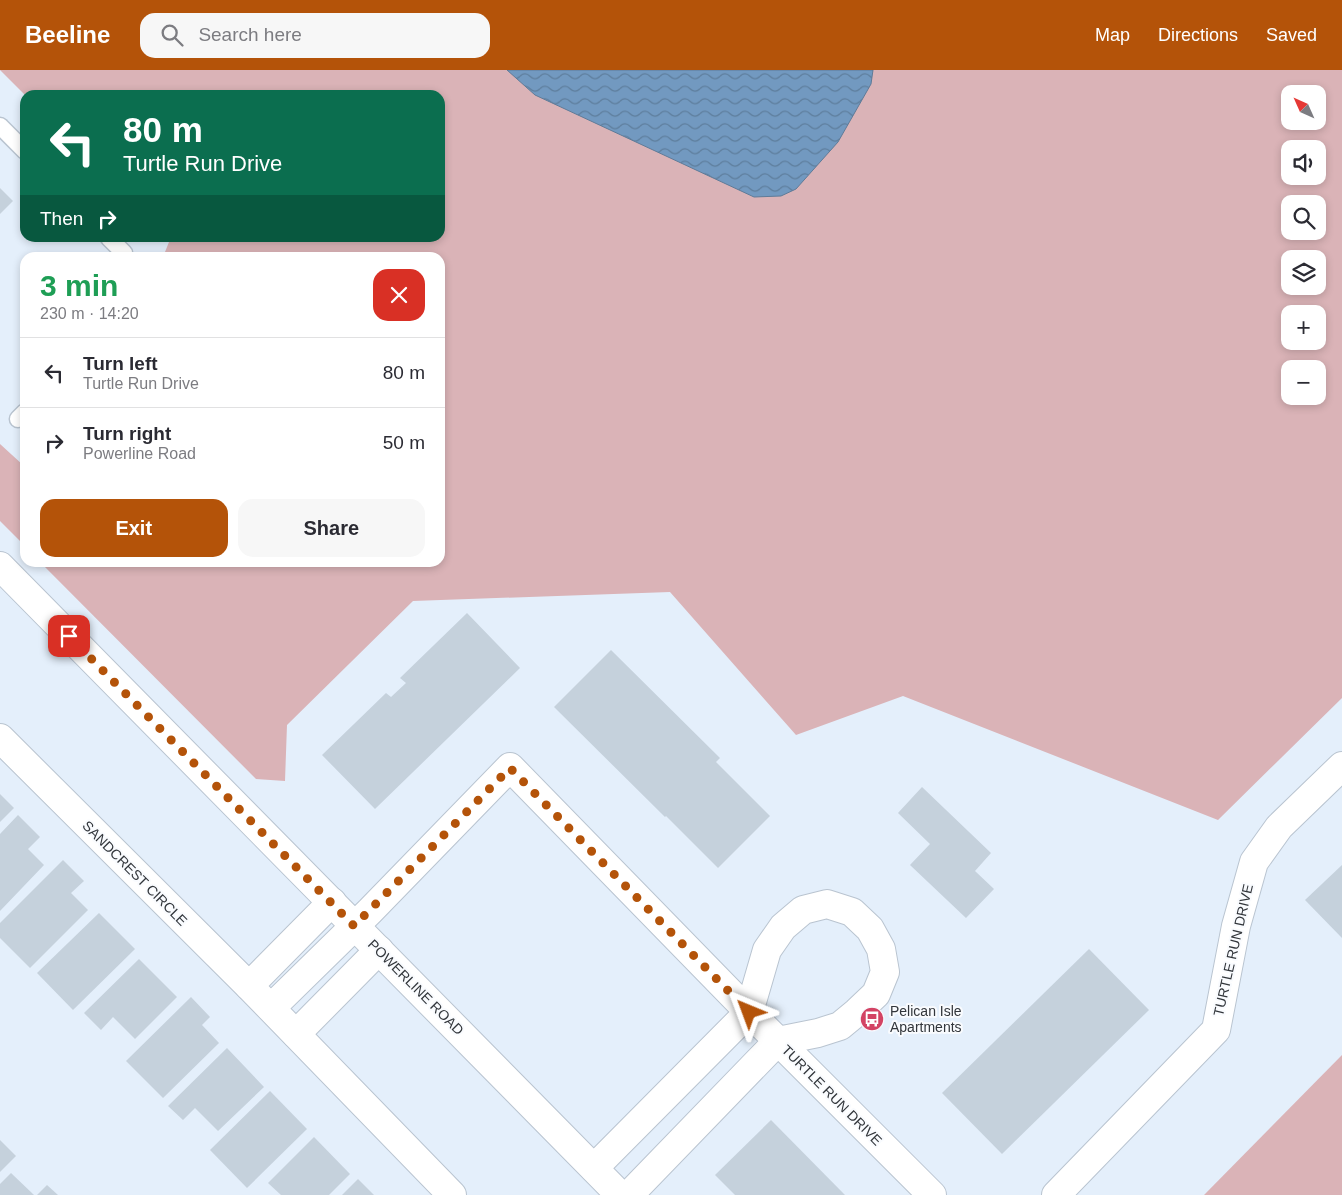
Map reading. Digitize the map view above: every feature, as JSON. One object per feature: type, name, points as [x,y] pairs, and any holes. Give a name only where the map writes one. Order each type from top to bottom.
[{"type":"street","name":"POWERLINE ROAD","points":[[0,566],[620,1195]]},
{"type":"street","name":"SANDCREST CIRCLE","points":[[0,738],[249,986],[452,1195]]},
{"type":"street","name":"TURTLE RUN DRIVE","points":[[1056,1195],[1216,1030],[1236,926],[1254,862],[1279,827],[1342,766]]},
{"type":"street","name":"TURTLE RUN DRIVE","points":[[354,926],[510,768],[749,1012],[932,1195]]},
{"type":"street","points":[[249,986],[332,902]]},
{"type":"street","points":[[594,1168],[749,1012],[767,950],[783,927],[803,910],[827,904],[852,912],[870,929],[881,949],[885,972],[876,994],[840,1026],[818,1033],[778,1040],[629,1195]]},
{"type":"street","points":[[270,1008],[354,926]]},
{"type":"street","points":[[296,1034],[378,950]]},
{"type":"lane","points":[[0,126],[20,146]]},
{"type":"lane","points":[[112,242],[123,252]]},
{"type":"shaded area","points":[[0,70],[1342,70],[1342,698],[1218,820],[903,696],[796,735],[670,592],[413,601],[287,725],[285,781],[256,779],[45,567],[445,567],[445,252],[165,252],[169,242],[445,242],[445,90],[20,90]]},
{"type":"shaded area","points":[[0,444],[20,462],[20,541],[0,521]]},
{"type":"shaded area","points":[[1342,1055],[1342,1195],[1204,1195]]},
{"type":"water","points":[[507,70],[873,70],[871,84],[838,142],[796,189],[781,196],[754,197],[535,95]]},
{"type":"building","points":[[0,188],[13,201],[0,214]]},
{"type":"building","points":[[467,613],[520,668],[375,809],[322,755],[386,693],[391,697],[406,683],[400,678]]},
{"type":"building","points":[[611,650],[720,758],[716,762],[770,816],[718,868],[554,707]]},
{"type":"building","points":[[922,787],[991,853],[975,871],[994,889],[966,918],[910,865],[930,844],[898,813]]},
{"type":"building","points":[[0,794],[14,808],[0,822]]},
{"type":"building","points":[[18,815],[40,837],[28,849],[44,865],[0,911],[0,834]]},
{"type":"building","points":[[63,860],[84,881],[71,893],[88,910],[30,968],[0,938],[0,923]]},
{"type":"building","points":[[1342,865],[1342,938],[1305,900]]},
{"type":"building","points":[[99,913],[135,949],[73,1010],[37,973]]},
{"type":"building","points":[[1089,949],[1149,1010],[1002,1154],[942,1093]]},
{"type":"building","points":[[139,959],[177,997],[135,1039],[113,1017],[101,1030],[84,1013]]},
{"type":"building","points":[[191,997],[210,1017],[202,1025],[219,1043],[163,1098],[126,1061]]},
{"type":"building","points":[[227,1048],[264,1087],[218,1131],[195,1108],[183,1120],[168,1106]]},
{"type":"building","points":[[270,1091],[307,1129],[247,1188],[210,1150]]},
{"type":"building","points":[[771,1120],[845,1195],[735,1195],[715,1175]]},
{"type":"building","points":[[314,1137],[350,1174],[329,1195],[281,1195],[268,1183]]},
{"type":"building","points":[[0,1140],[16,1156],[0,1172]]},
{"type":"building","points":[[11,1173],[34,1195],[0,1195],[0,1184]]},
{"type":"building","points":[[358,1179],[374,1195],[342,1195]]},
{"type":"building","points":[[47,1185],[58,1195],[37,1195]]},
{"type":"place","name":"Pelican Isle Apartments","points":[[872,1019]]},
{"type":"route","points":[[69,636],[354,926],[510,768],[749,1012]]}]
